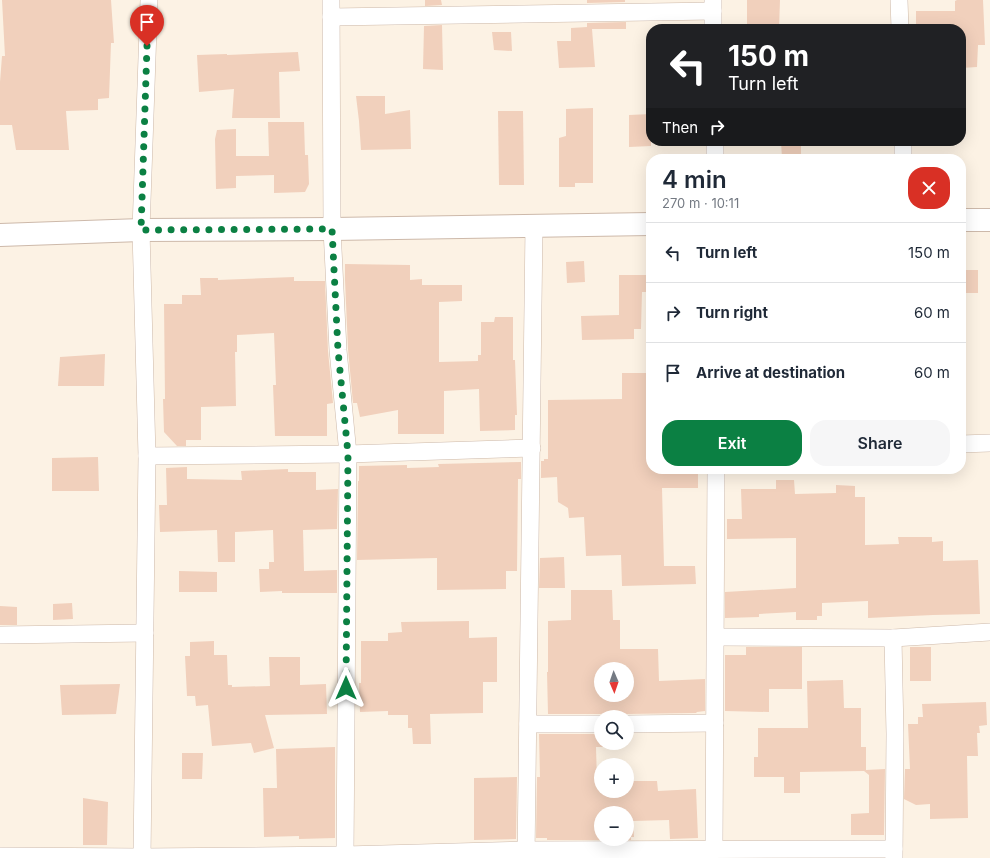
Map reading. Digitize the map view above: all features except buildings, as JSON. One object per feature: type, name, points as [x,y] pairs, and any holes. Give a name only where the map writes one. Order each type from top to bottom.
[{"type":"street","points":[[142,858],[147,456],[141,230],[149,0]]},
{"type":"street","points":[[331,0],[332,229],[338,350],[348,454],[345,855]]},
{"type":"street","points":[[900,0],[900,24]]},
{"type":"street","points":[[331,17],[713,5],[713,24]]},
{"type":"street","points":[[966,220],[990,220]]},
{"type":"street","points":[[0,235],[141,230],[332,229],[646,224]]},
{"type":"street","points":[[526,854],[534,226]]},
{"type":"street","points":[[966,444],[990,443]]},
{"type":"street","points":[[147,456],[348,454],[532,448]]},
{"type":"street","points":[[714,849],[716,474]]},
{"type":"street","points":[[716,637],[892,638],[990,632]]},
{"type":"street","points":[[0,635],[144,633]]},
{"type":"street","points":[[0,856],[142,858],[526,854],[714,849],[894,853],[895,734],[892,638]]},
{"type":"street","points":[[634,724],[715,723]]},
{"type":"street","points":[[528,724],[594,724]]},
{"type":"route","points":[[147,46],[141,230],[332,229],[338,350],[348,454],[346,688]]}]
